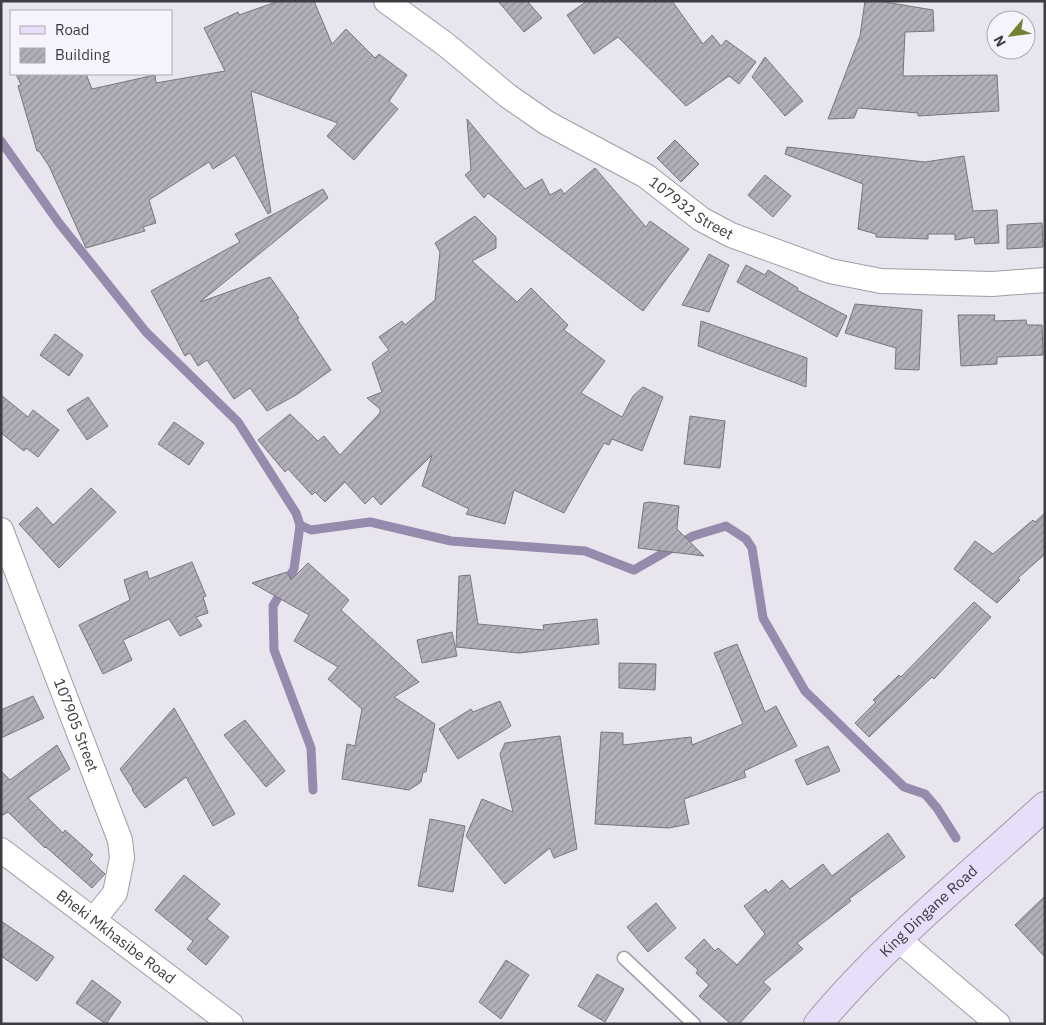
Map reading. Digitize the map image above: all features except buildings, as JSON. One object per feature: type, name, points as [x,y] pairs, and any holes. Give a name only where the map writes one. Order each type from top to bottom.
[{"type":"street","name":"107932 Street","points":[[386,1],[445,44],[508,96],[547,123],[646,176],[701,219],[731,235],[830,271],[881,282],[983,284],[1045,280]]},
{"type":"street","name":"107905 Street","points":[[1,530],[120,840],[122,858],[115,893],[94,918]]},
{"type":"street","name":"King Dingane Road","points":[[818,1024],[833,1006],[899,940],[1045,806]]},
{"type":"street","name":"Bheki Mkhasibe Road","points":[[1,850],[94,918],[231,1024]]},
{"type":"street","points":[[899,940],[998,1024]]},
{"type":"lane","points":[[624,958],[694,1024]]},
{"type":"waterway","points":[[1,141],[59,223],[146,332],[238,422],[296,513],[300,525],[294,569],[273,606],[274,650],[311,748],[313,790]]},
{"type":"waterway","points":[[300,525],[311,530],[370,522],[451,541],[585,551],[634,570],[693,536],[726,526],[746,539],[752,548],[763,618],[805,691],[904,787],[925,794],[937,808],[956,838]]}]
